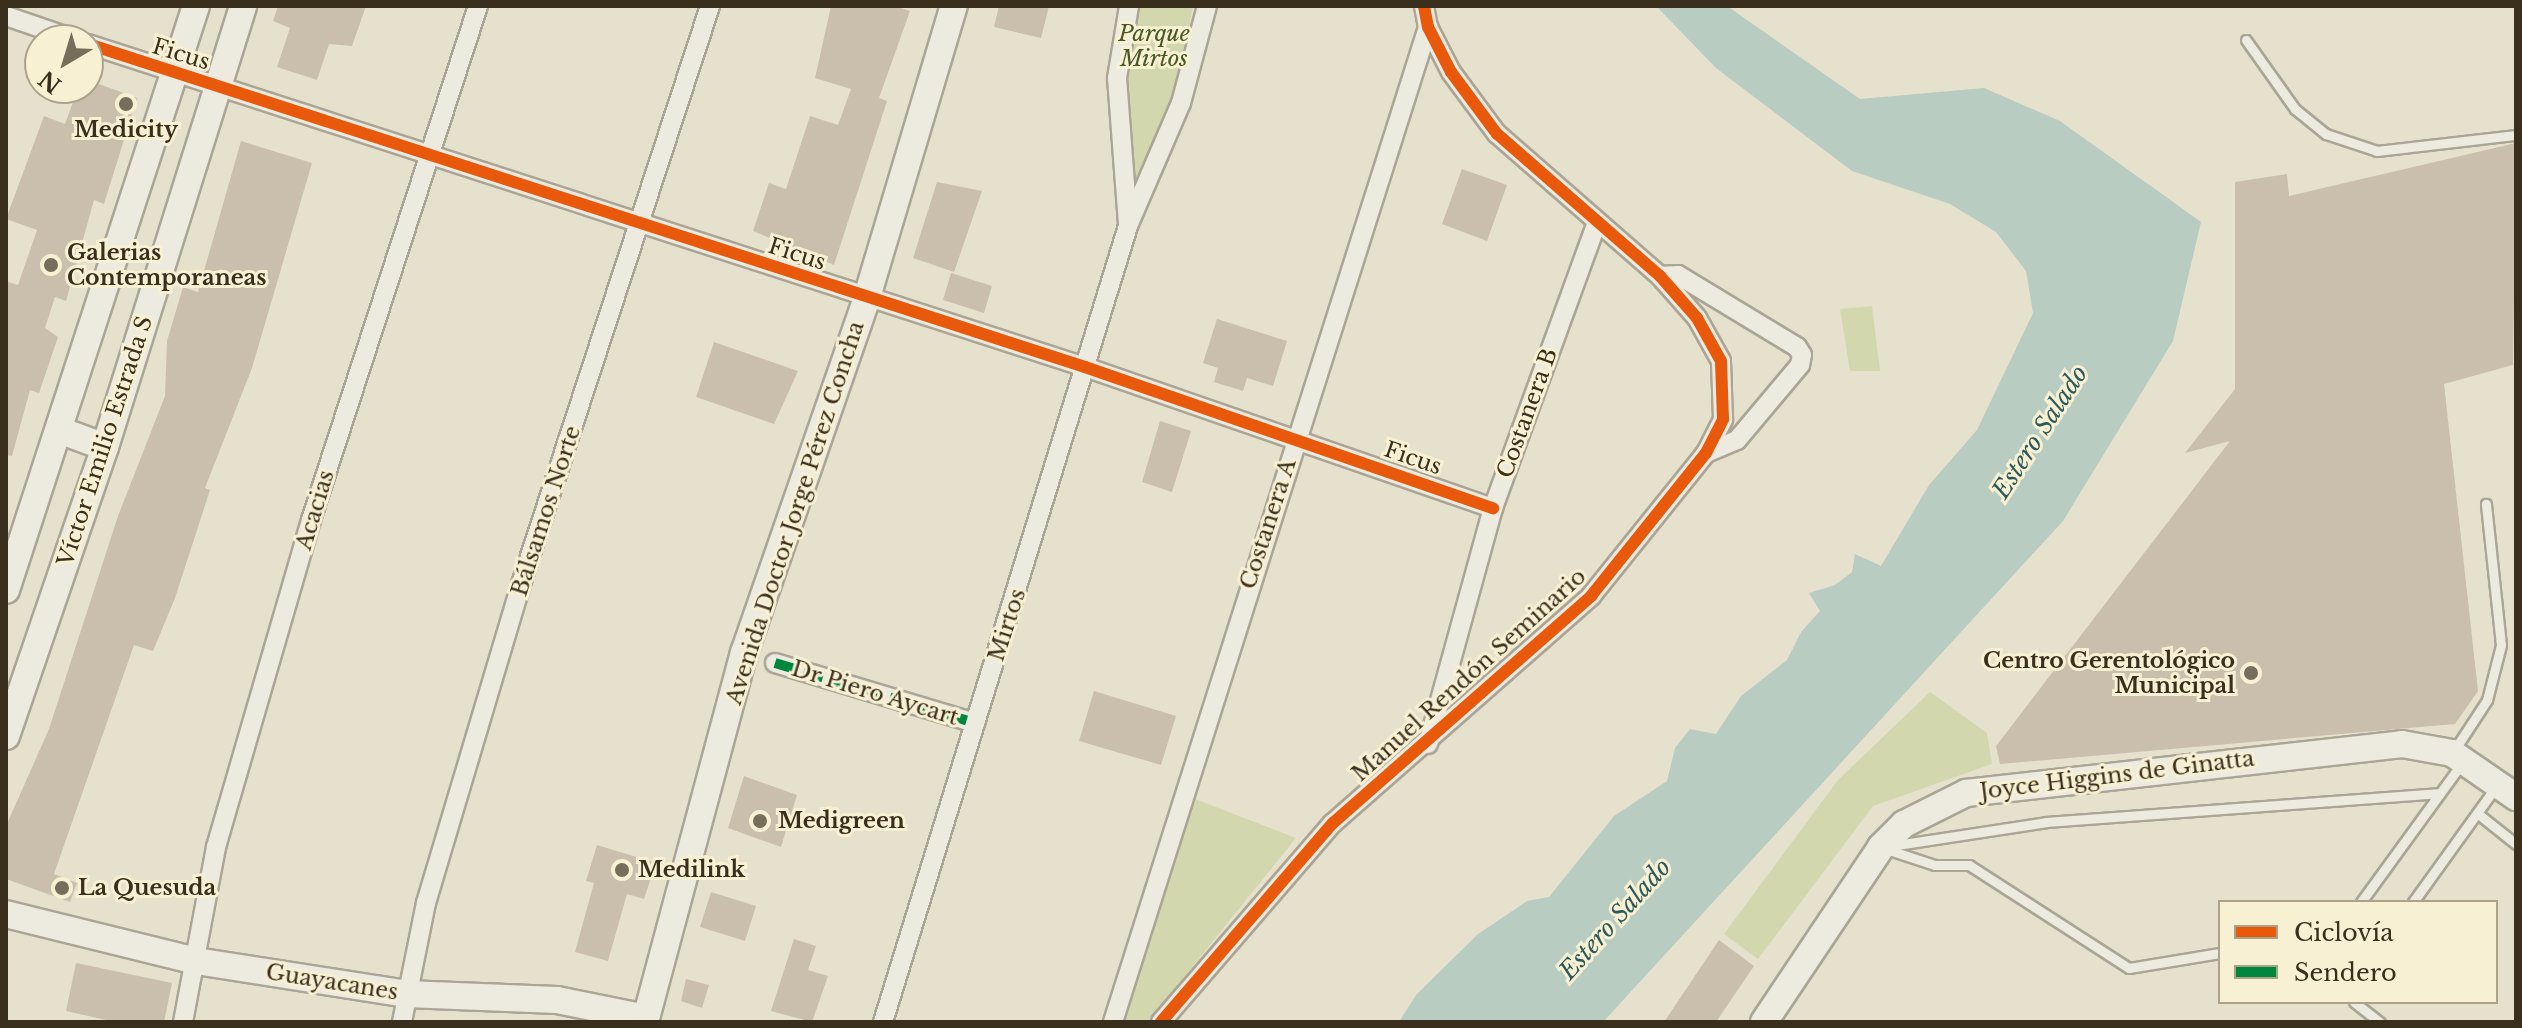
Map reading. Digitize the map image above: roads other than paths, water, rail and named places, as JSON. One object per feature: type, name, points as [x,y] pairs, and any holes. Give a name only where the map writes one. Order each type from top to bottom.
[{"type":"street","points":[[6,590],[196,6]]},
{"type":"street","name":"Víctor Emilio Estrada S","points":[[6,736],[105,447],[243,6]]},
{"type":"street","name":"Acacias","points":[[183,1022],[216,847],[306,535],[478,6]]},
{"type":"street","name":"Bálsamos Norte","points":[[402,1022],[426,903],[521,584],[710,6]]},
{"type":"street","name":"Avenida Doctor Jorge Pérez Concha","points":[[651,1021],[744,653],[867,297],[954,6]]},
{"type":"street","name":"Mirtos","points":[[1128,226],[1117,72],[1129,6]]},
{"type":"street","name":"Mirtos","points":[[883,1022],[1128,226],[1181,103],[1207,6]]},
{"type":"street","name":"Manuel Rendón Seminario","points":[[1161,1022],[1333,823],[1428,744],[1591,596],[1706,453],[1725,409],[1721,361],[1697,318],[1660,276],[1497,134],[1451,72],[1428,27],[1424,6]]},
{"type":"street","points":[[6,16],[29,24]]},
{"type":"street","name":"Costanera A","points":[[1113,1022],[1428,27]]},
{"type":"street","name":"Ficus","points":[[104,50],[174,75],[430,153],[1085,367],[1493,508]]},
{"type":"street","name":"Costanera B","points":[[1428,744],[1493,508],[1597,222]]},
{"type":"street","points":[[1660,276],[1678,275],[1797,347],[1802,355],[1800,365],[1737,440],[1706,453]]},
{"type":"street","points":[[59,430],[105,447]]},
{"type":"street","name":"Dr Piero Aycart","points":[[775,663],[975,723]]},
{"type":"street","name":"Joyce Higgins de Ginatta","points":[[1764,1022],[1881,847],[1904,824],[1966,793],[2402,744],[2458,757],[2507,790]]},
{"type":"street","name":"Guayacanes","points":[[6,914],[196,961],[406,994],[557,1000],[651,1021]]},
{"type":"lane","points":[[2246,40],[2295,109],[2326,134],[2377,151],[2516,135]]},
{"type":"lane","points":[[2362,900],[2440,793],[2487,700],[2501,645],[2486,504]]},
{"type":"lane","points":[[2414,900],[2477,813],[2507,790]]},
{"type":"lane","points":[[1881,847],[2047,822],[2440,793]]},
{"type":"lane","points":[[2477,813],[2516,844]]},
{"type":"lane","points":[[1881,847],[1935,865],[1969,865],[2129,968],[2218,953]]},
{"type":"lane","points":[[2357,1004],[2380,1022]]},
{"type":"water","name":"Estero Salado","points":[[1656,6],[1727,6],[1860,99],[1984,88],[2060,121],[2201,222],[2173,341],[2063,521],[1603,1022],[1399,1022],[1416,995],[1478,934],[1527,901],[1549,897],[1614,816],[1667,781],[1675,748],[1690,729],[1716,734],[1741,696],[1787,660],[1801,632],[1820,611],[1809,593],[1835,585],[1852,572],[1855,554],[1881,566],[1929,485],[1977,430],[2033,313],[2026,271],[1996,232],[1950,204],[1852,171],[1716,68]]},
{"type":"place","name":"Medicity","points":[[126,104]]},
{"type":"place","name":"Galerias Contemporaneas","points":[[51,265]]},
{"type":"place","name":"Centro Gerentológico Municipal","points":[[2251,673]]},
{"type":"place","name":"Medigreen","points":[[760,821]]},
{"type":"place","name":"Medilink","points":[[622,870]]},
{"type":"place","name":"La Quesuda","points":[[62,888]]},
{"type":"park label","name":"Parque Mirtos","points":[[1154,46]]}]
